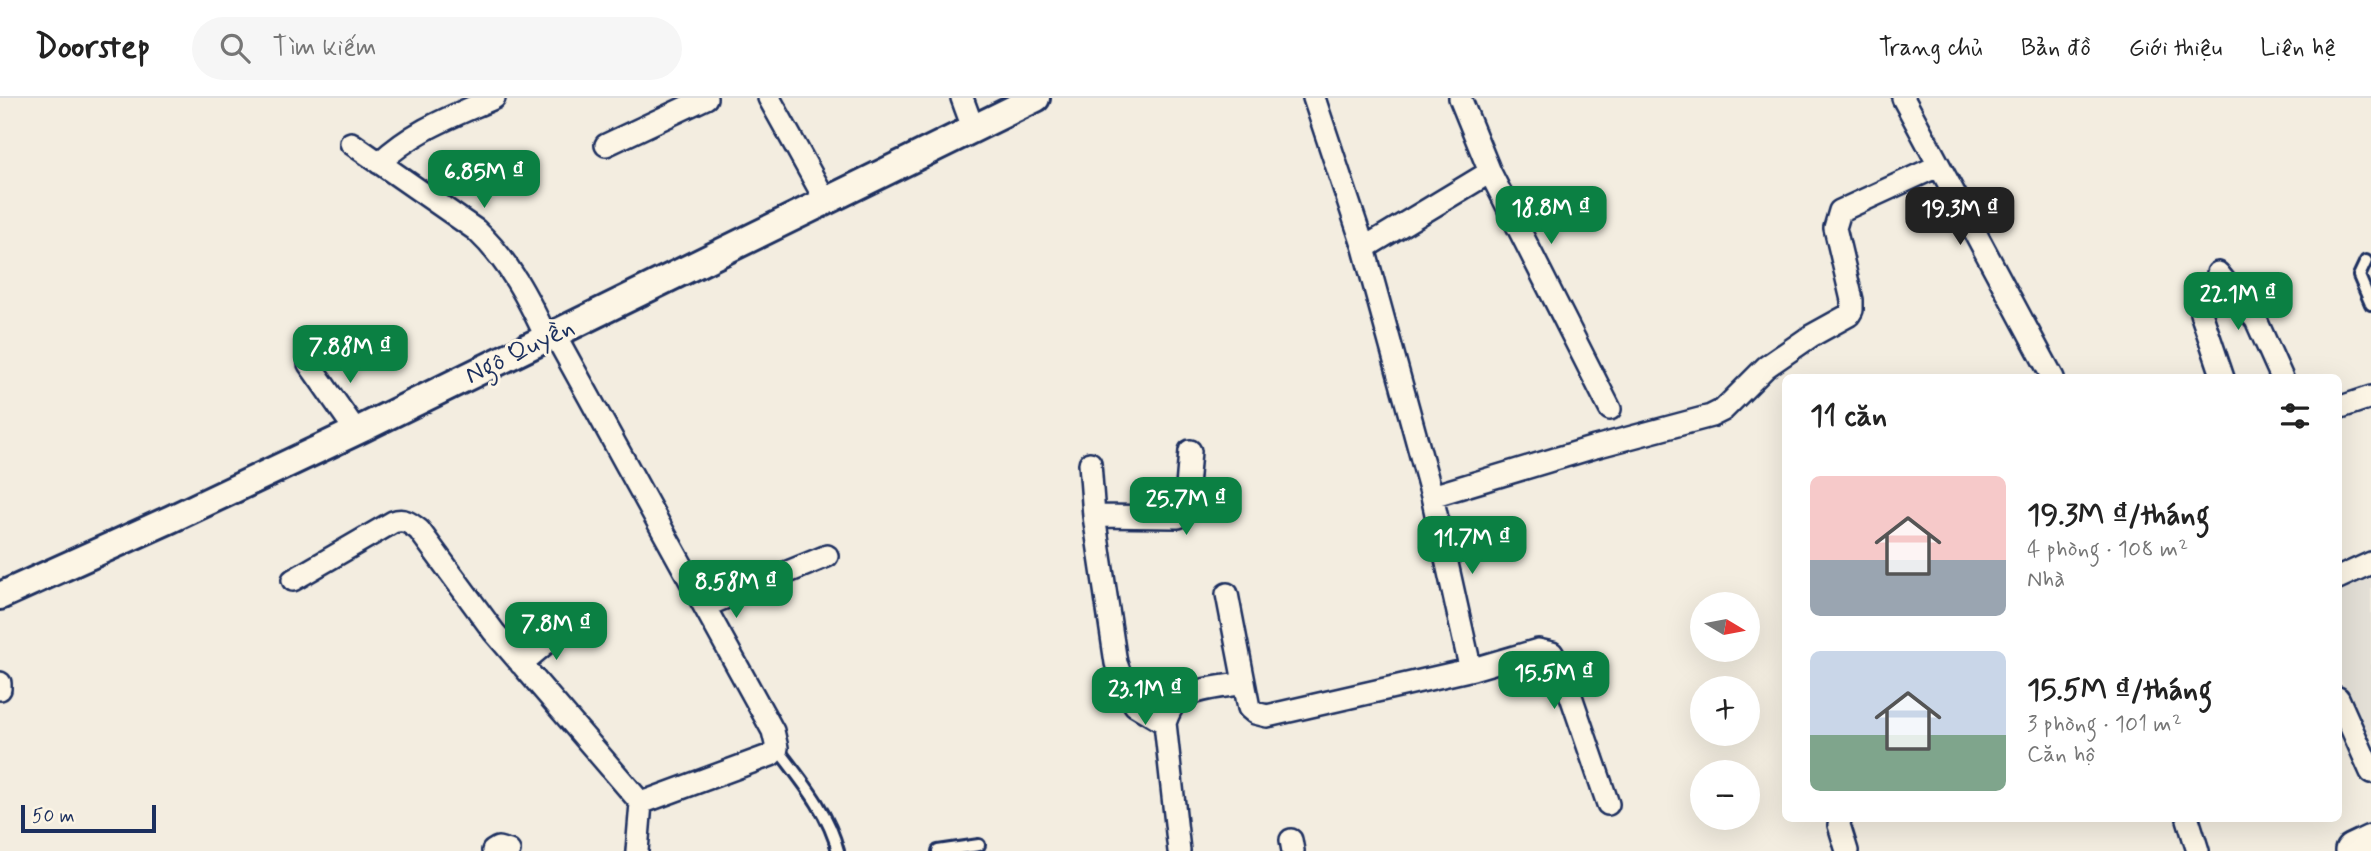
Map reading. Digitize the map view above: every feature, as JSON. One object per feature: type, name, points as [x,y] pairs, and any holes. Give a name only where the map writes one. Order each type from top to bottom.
[{"type":"highway","points":[[2352,851],[2371,842]]},
{"type":"street","points":[[379,163],[402,142],[417,133],[494,98]]},
{"type":"street","points":[[606,145],[706,98]]},
{"type":"street","points":[[769,98],[826,201]]},
{"type":"street","points":[[962,98],[973,128]]},
{"type":"street","name":"Ngô Quyền","points":[[0,596],[356,431],[1036,98]]},
{"type":"street","points":[[1314,98],[1364,248],[1433,496],[1472,669]]},
{"type":"street","points":[[1460,98],[1490,172],[1610,409]]},
{"type":"street","points":[[1903,98],[2051,374]]},
{"type":"street","points":[[351,143],[476,230],[492,246],[551,337],[774,731],[777,748],[771,755],[641,803]]},
{"type":"street","points":[[1433,496],[1595,447],[1711,416],[1723,410],[1766,367],[1811,336],[1849,315],[1852,310],[1835,229],[1840,212],[1938,166]]},
{"type":"street","points":[[1364,248],[1490,172]]},
{"type":"street","points":[[2218,273],[2256,320],[2279,374]]},
{"type":"street","points":[[2201,313],[2222,374]]},
{"type":"street","points":[[309,364],[356,431]]},
{"type":"street","points":[[2342,407],[2371,397]]},
{"type":"street","points":[[1094,516],[1182,515],[1190,451]]},
{"type":"street","points":[[1090,463],[1094,516],[1116,663],[1135,705],[1165,723]]},
{"type":"street","points":[[293,580],[393,522],[408,522],[419,530],[494,632],[641,803],[637,851]]},
{"type":"street","points":[[705,606],[827,556]]},
{"type":"street","points":[[2342,576],[2371,564]]},
{"type":"street","points":[[1227,594],[1249,708],[1255,713],[1267,716],[1472,669],[1538,650],[1552,653],[1562,670],[1608,804]]},
{"type":"street","points":[[521,664],[564,628]]},
{"type":"street","points":[[0,683],[0,689]]},
{"type":"street","points":[[1179,851],[1165,723],[1170,709],[1178,700],[1191,694],[1244,683]]},
{"type":"street","points":[[2344,729],[2371,772]]},
{"type":"street","points":[[1840,822],[1847,851]]},
{"type":"street","points":[[2189,822],[2198,851]]},
{"type":"street","points":[[493,851],[498,848],[509,851]]},
{"type":"lane","points":[[2366,261],[2359,276],[2371,304]]},
{"type":"lane","points":[[777,748],[820,807],[833,830],[838,851]]},
{"type":"lane","points":[[938,851],[979,845]]},
{"type":"shaded area","points":[[2371,578],[2371,749],[2342,683],[2342,590]]}]
